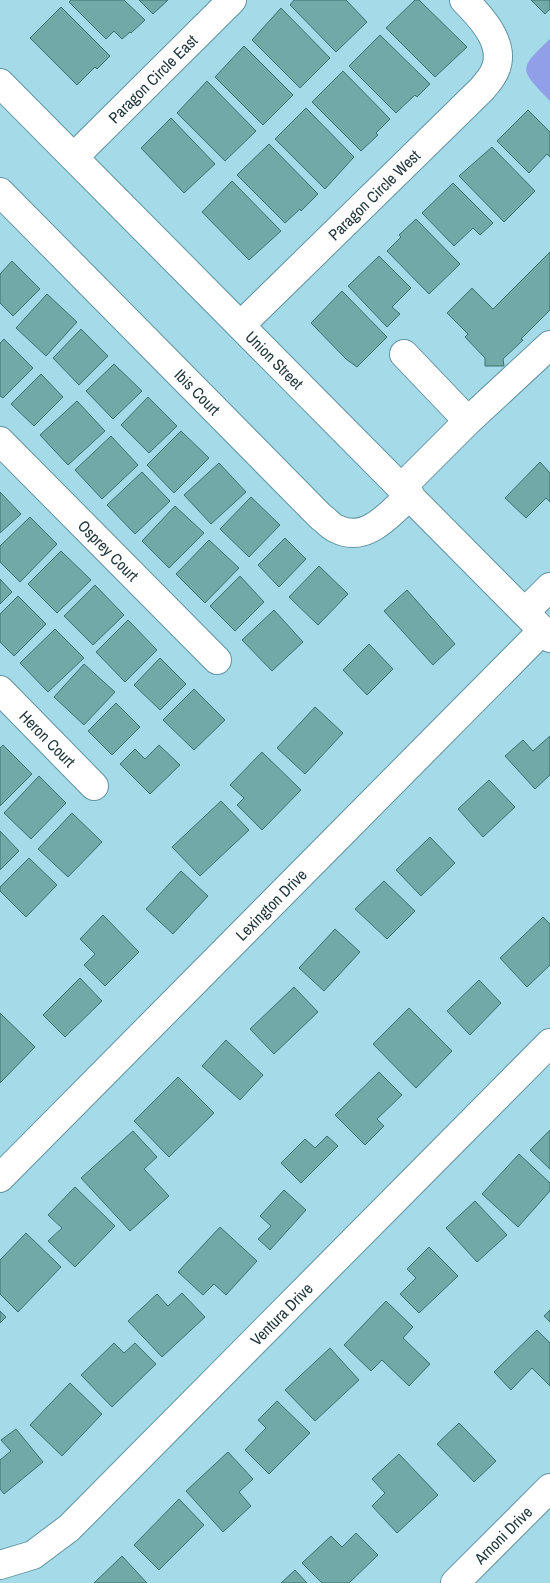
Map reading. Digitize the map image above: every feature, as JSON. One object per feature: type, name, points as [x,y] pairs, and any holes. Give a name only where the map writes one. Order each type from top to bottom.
[{"type":"street","name":"Paragon Circle East","points":[[74,157],[232,0]]},
{"type":"street","name":"Paragon Circle West","points":[[241,325],[482,89],[493,75],[498,59],[495,39],[484,20],[464,0]]},
{"type":"street","name":"Union Street","points":[[2,88],[74,157],[539,627]]},
{"type":"street","name":"Ibis Court","points":[[0,192],[336,529],[353,533],[369,530],[388,517],[406,491],[468,421],[550,345]]},
{"type":"street","points":[[404,354],[468,421]]},
{"type":"street","name":"Osprey Court","points":[[0,441],[217,660]]},
{"type":"street","name":"Lexington Drive","points":[[0,1178],[539,627],[550,587]]},
{"type":"street","name":"Heron Court","points":[[0,690],[94,786]]},
{"type":"street","name":"Ventura Drive","points":[[0,1565],[32,1555],[69,1528],[550,1043]]},
{"type":"street","name":"Arnoni Drive","points":[[455,1583],[550,1488]]},
{"type":"water","points":[[550,39],[550,101],[533,82],[526,70],[532,57]]},
{"type":"building","points":[[71,0],[124,0],[145,20],[122,39],[114,31],[106,39],[69,2]]},
{"type":"building","points":[[139,0],[168,0],[153,14]]},
{"type":"building","points":[[294,0],[346,0],[367,22],[336,52],[290,5]]},
{"type":"building","points":[[415,0],[419,0],[467,47],[435,77],[386,28]]},
{"type":"building","points":[[531,0],[550,0],[550,9],[545,14]]},
{"type":"building","points":[[61,7],[110,56],[97,69],[95,67],[77,85],[30,38]]},
{"type":"building","points":[[281,8],[330,58],[300,88],[252,40]]},
{"type":"building","points":[[380,35],[430,84],[396,113],[349,66]]},
{"type":"building","points":[[244,46],[293,95],[263,125],[215,77]]},
{"type":"building","points":[[343,71],[390,119],[376,133],[378,135],[361,151],[312,102]]},
{"type":"building","points":[[207,81],[256,131],[225,161],[177,113]]},
{"type":"building","points":[[306,108],[354,157],[325,189],[275,139]]},
{"type":"building","points":[[528,110],[550,132],[550,157],[547,154],[529,173],[497,141]]},
{"type":"building","points":[[171,118],[215,164],[184,193],[141,148]]},
{"type":"building","points":[[269,144],[318,194],[301,211],[300,209],[285,223],[237,175]]},
{"type":"building","points":[[492,147],[535,191],[504,222],[459,176]]},
{"type":"building","points":[[232,181],[281,231],[249,260],[202,212]]},
{"type":"building","points":[[453,183],[493,223],[480,235],[473,228],[454,246],[422,213]]},
{"type":"building","points":[[416,219],[460,264],[429,294],[387,251],[401,237],[399,235]]},
{"type":"building","points":[[550,252],[550,310],[503,359],[504,366],[485,366],[485,358],[465,337],[468,334],[447,313],[472,288],[493,309]]},
{"type":"building","points":[[379,256],[411,288],[392,307],[400,314],[387,327],[348,286]]},
{"type":"building","points":[[12,261],[40,289],[13,316],[0,303],[0,274]]},
{"type":"building","points":[[342,291],[387,337],[357,367],[346,359],[311,323]]},
{"type":"building","points":[[47,294],[77,322],[46,356],[16,328]]},
{"type":"building","points":[[81,329],[108,356],[79,385],[53,358]]},
{"type":"building","points":[[4,339],[33,368],[3,398],[0,396],[0,343]]},
{"type":"building","points":[[114,364],[142,391],[113,419],[86,391]]},
{"type":"building","points":[[41,374],[63,397],[34,426],[11,404]]},
{"type":"building","points":[[148,397],[177,426],[149,453],[121,425]]},
{"type":"building","points":[[77,401],[105,431],[68,465],[40,435]]},
{"type":"building","points":[[181,431],[209,458],[174,493],[147,465]]},
{"type":"building","points":[[111,436],[138,465],[102,499],[75,470]]},
{"type":"building","points":[[540,462],[550,473],[550,502],[546,498],[526,518],[505,498]]},
{"type":"building","points":[[219,463],[246,492],[211,524],[184,495]]},
{"type":"building","points":[[142,472],[170,501],[135,534],[107,505]]},
{"type":"building","points":[[0,492],[21,514],[0,533]]},
{"type":"building","points":[[251,497],[280,525],[249,557],[220,529]]},
{"type":"building","points":[[175,506],[204,533],[169,568],[142,541]]},
{"type":"building","points":[[30,517],[57,544],[20,582],[0,562],[0,546]]},
{"type":"building","points":[[285,538],[306,559],[279,587],[258,565]]},
{"type":"building","points":[[209,540],[239,568],[205,603],[176,574]]},
{"type":"building","points":[[61,551],[91,580],[57,613],[28,584]]},
{"type":"building","points":[[319,566],[348,594],[318,625],[289,597]]},
{"type":"building","points":[[240,576],[264,602],[235,631],[210,606]]},
{"type":"building","points":[[0,579],[12,592],[0,604]]},
{"type":"building","points":[[95,585],[124,615],[93,645],[64,616]]},
{"type":"building","points":[[407,590],[455,644],[433,665],[384,611]]},
{"type":"building","points":[[18,596],[46,624],[14,656],[0,642],[0,614]]},
{"type":"building","points":[[274,610],[303,642],[272,671],[242,640]]},
{"type":"building","points":[[128,620],[157,650],[125,682],[96,652]]},
{"type":"building","points":[[55,629],[84,658],[48,692],[20,663]]},
{"type":"building","points":[[369,644],[393,669],[367,695],[343,670]]},
{"type":"building","points":[[160,658],[186,684],[160,710],[134,685]]},
{"type":"building","points":[[84,664],[115,692],[84,725],[54,697]]},
{"type":"building","points":[[194,689],[225,720],[194,750],[163,720]]},
{"type":"building","points":[[116,703],[140,727],[112,755],[88,731]]},
{"type":"building","points":[[315,707],[343,733],[305,774],[277,748]]},
{"type":"building","points":[[550,736],[550,775],[535,789],[505,756],[523,740],[533,751]]},
{"type":"building","points":[[3,745],[32,774],[0,806],[0,748]]},
{"type":"building","points":[[159,745],[180,765],[150,794],[120,764],[135,749],[145,759]]},
{"type":"building","points":[[262,752],[301,790],[262,830],[237,805],[244,798],[230,785]]},
{"type":"building","points":[[39,776],[66,803],[31,839],[4,813]]},
{"type":"building","points":[[489,780],[515,807],[483,837],[458,809]]},
{"type":"building","points":[[221,801],[249,830],[200,876],[172,847]]},
{"type":"building","points":[[72,813],[102,842],[68,877],[38,849]]},
{"type":"building","points":[[0,831],[19,851],[0,870]]},
{"type":"building","points":[[430,837],[455,863],[421,896],[396,870]]},
{"type":"building","points":[[29,858],[57,885],[26,917],[0,891],[0,887]]},
{"type":"building","points":[[181,871],[208,896],[173,934],[146,909]]},
{"type":"building","points":[[384,881],[415,911],[387,939],[355,909]]},
{"type":"building","points":[[103,915],[139,952],[105,986],[84,965],[95,954],[80,939]]},
{"type":"building","points":[[543,917],[550,924],[550,965],[527,987],[500,958]]},
{"type":"building","points":[[335,929],[360,952],[324,991],[299,968]]},
{"type":"building","points":[[80,978],[102,1001],[65,1037],[43,1015]]},
{"type":"building","points":[[479,980],[501,1003],[470,1035],[447,1011]]},
{"type":"building","points":[[294,987],[318,1012],[274,1054],[250,1029]]},
{"type":"building","points":[[409,1008],[452,1051],[416,1088],[373,1044]]},
{"type":"building","points":[[0,1013],[35,1047],[0,1083]]},
{"type":"building","points":[[226,1040],[263,1075],[240,1100],[202,1066]]},
{"type":"building","points":[[379,1072],[402,1095],[377,1119],[384,1126],[365,1145],[335,1115]]},
{"type":"building","points":[[178,1077],[214,1113],[169,1157],[134,1121]]},
{"type":"building","points":[[550,1130],[550,1169],[530,1150]]},
{"type":"building","points":[[133,1131],[157,1157],[144,1169],[169,1196],[130,1231],[81,1178]]},
{"type":"building","points":[[327,1136],[338,1146],[301,1183],[281,1163],[305,1139],[315,1148]]},
{"type":"building","points":[[519,1154],[550,1183],[550,1191],[518,1227],[482,1194]]},
{"type":"building","points":[[75,1187],[115,1226],[75,1267],[48,1241],[62,1228],[48,1215]]},
{"type":"building","points":[[284,1190],[306,1210],[270,1250],[258,1239],[271,1226],[260,1216]]},
{"type":"building","points":[[475,1201],[507,1235],[477,1262],[446,1228]]},
{"type":"building","points":[[220,1227],[257,1261],[226,1295],[214,1284],[203,1295],[178,1272]]},
{"type":"building","points":[[26,1233],[61,1267],[18,1312],[0,1294],[0,1260]]},
{"type":"building","points":[[429,1247],[458,1276],[419,1313],[400,1294],[416,1278],[407,1269]]},
{"type":"building","points":[[182,1293],[205,1317],[162,1357],[128,1321],[157,1294],[168,1306]]},
{"type":"building","points":[[386,1301],[413,1327],[403,1338],[430,1364],[409,1386],[382,1360],[371,1371],[344,1345]]},
{"type":"building","points":[[550,1310],[550,1322],[544,1316]]},
{"type":"building","points":[[0,1311],[6,1317],[0,1323]]},
{"type":"building","points":[[537,1330],[550,1343],[550,1386],[532,1368],[511,1390],[494,1372]]},
{"type":"building","points":[[114,1343],[124,1353],[135,1343],[156,1364],[112,1407],[81,1375]]},
{"type":"building","points":[[330,1348],[359,1380],[315,1421],[285,1390]]},
{"type":"building","points":[[70,1383],[102,1414],[62,1456],[30,1425]]},
{"type":"building","points":[[277,1401],[310,1433],[269,1474],[245,1450],[266,1428],[258,1420]]},
{"type":"building","points":[[459,1423],[496,1461],[474,1482],[437,1444]]},
{"type":"building","points":[[16,1429],[43,1462],[4,1494],[0,1489],[0,1460],[11,1451],[1,1440]]},
{"type":"building","points":[[228,1452],[253,1479],[239,1492],[251,1506],[223,1532],[186,1491]]},
{"type":"building","points":[[399,1454],[438,1495],[397,1533],[372,1506],[385,1493],[372,1479]]},
{"type":"building","points":[[179,1499],[204,1525],[159,1570],[134,1545]]},
{"type":"building","points":[[356,1533],[378,1555],[349,1583],[322,1583],[302,1563],[331,1536],[342,1547]]},
{"type":"building","points":[[122,1556],[147,1583],[94,1583]]},
{"type":"building","points":[[295,1570],[307,1583],[281,1583]]}]
